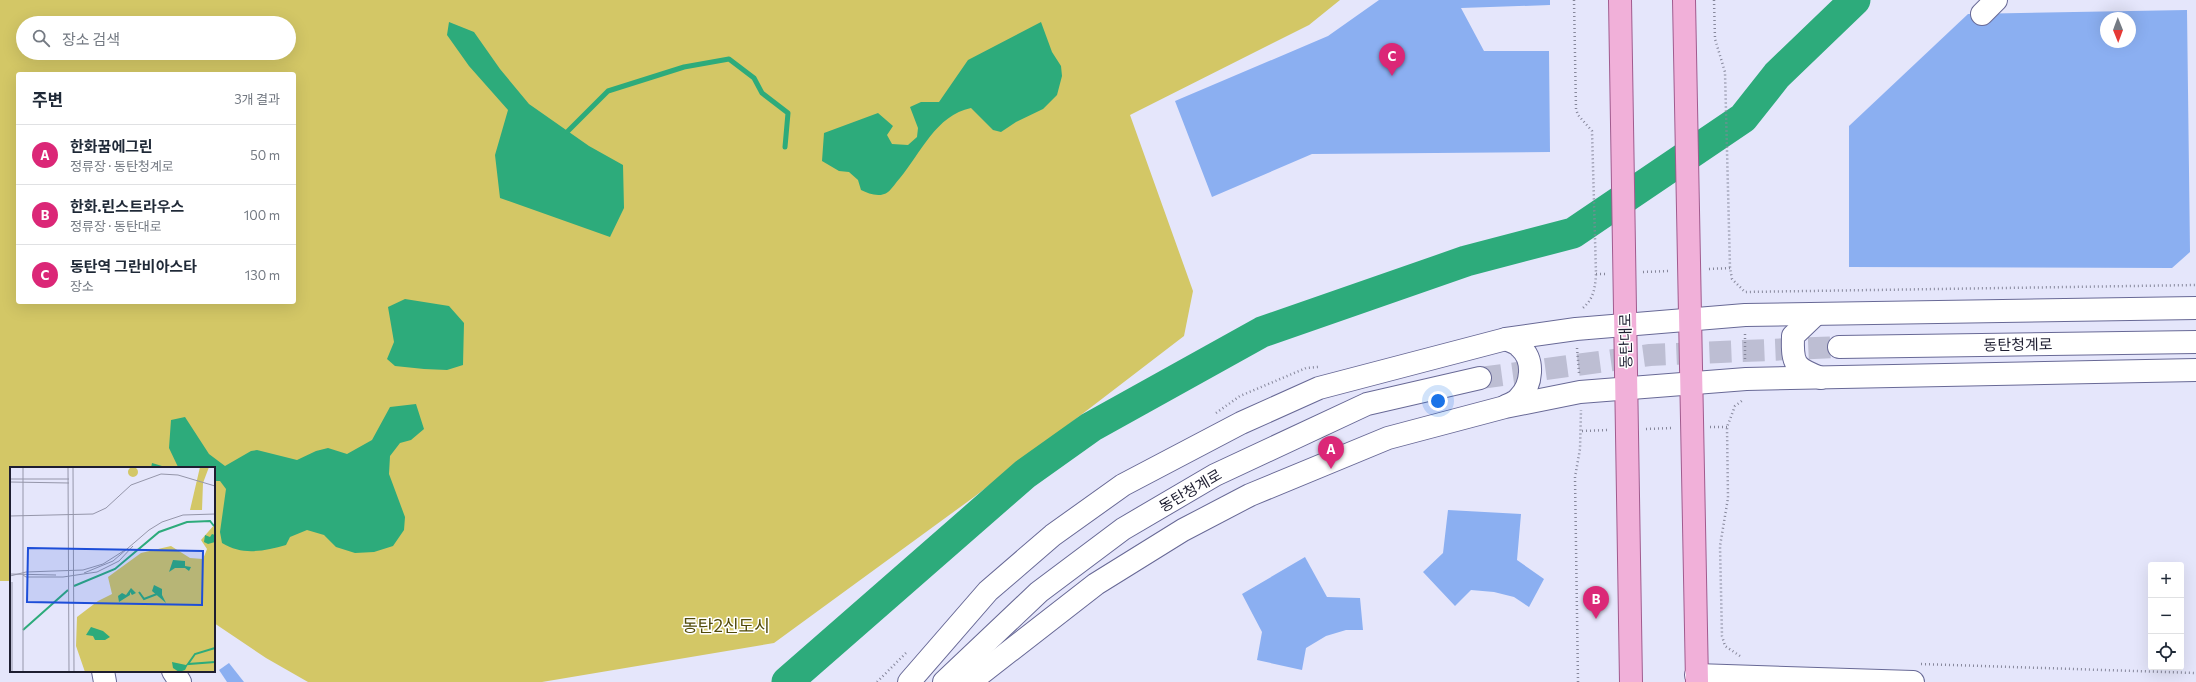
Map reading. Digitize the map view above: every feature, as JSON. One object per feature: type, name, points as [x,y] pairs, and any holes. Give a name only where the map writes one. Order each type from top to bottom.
[{"type":"main road","name":"동탄대로","points":[[1620,0],[1621,154],[1631,682]]},
{"type":"main road","points":[[1684,0],[1688,110],[1697,678]]},
{"type":"street","points":[[909,682],[988,591],[1053,535],[1123,485],[1241,423],[1319,388],[1506,339],[1624,324],[1745,314],[2196,308]]},
{"type":"street","points":[[1816,314],[1793,336],[1792,356],[1800,370],[1823,378]]},
{"type":"street","points":[[1505,407],[1518,399],[1526,390],[1530,376],[1529,361],[1520,347],[1506,339]]},
{"type":"street","name":"동탄청계로","points":[[1839,347],[2196,342]]},
{"type":"street","points":[[970,682],[1096,584],[1183,530],[1244,498],[1388,438],[1505,407],[1580,392],[1692,382],[1746,379],[2196,370]]},
{"type":"street","name":"동탄청계로","points":[[944,682],[1039,592],[1124,529],[1215,475],[1367,404],[1480,378]]},
{"type":"street","points":[[103,672],[105,682]]},
{"type":"street","points":[[173,672],[180,682]]},
{"type":"street","points":[[1697,678],[1916,673]]},
{"type":"path","points":[[1574,0],[1576,110],[1578,115],[1592,132],[1596,274],[1624,268],[1690,270],[1730,268]]},
{"type":"path","points":[[1714,0],[1715,39],[1725,72],[1730,268],[1732,279],[1745,292],[1746,398],[1735,406],[1727,427],[1728,498],[1720,546],[1722,636],[1725,646],[1732,652],[1746,657]]},
{"type":"path","points":[[1745,292],[2196,286]]},
{"type":"path","points":[[1578,682],[1575,477],[1582,431],[1727,427]]},
{"type":"path","points":[[1916,673],[2196,673]]},
{"type":"shaded area","points":[[0,0],[1340,0],[1309,25],[1130,115],[1193,291],[1184,336],[974,497],[774,643],[542,682],[308,682],[266,658],[215,624],[215,467],[10,467],[10,581],[0,581]]},
{"type":"shaded area","points":[[449,22],[474,32],[500,69],[529,104],[589,146],[623,165],[624,208],[610,237],[500,198],[495,155],[508,110],[469,66],[447,35]]},
{"type":"shaded area","points":[[1041,22],[1052,52],[1061,66],[1062,76],[1057,95],[1043,109],[1016,122],[1001,132],[993,130],[971,108],[959,112],[948,118],[930,136],[908,168],[891,189],[882,195],[871,194],[861,190],[858,180],[849,172],[839,171],[822,161],[824,133],[878,113],[893,126],[887,135],[892,144],[908,145],[917,137],[918,128],[910,107],[921,102],[939,102],[968,60]]},
{"type":"shaded area","points":[[405,299],[449,306],[464,323],[463,365],[447,370],[424,369],[395,366],[387,359],[394,342],[388,307]]},
{"type":"shaded area","points":[[416,404],[424,429],[411,440],[400,443],[390,456],[389,474],[405,517],[404,530],[393,546],[374,552],[355,553],[336,547],[324,535],[307,530],[290,537],[286,545],[270,549],[254,551],[238,550],[222,543],[220,532],[226,489],[220,481],[215,481],[215,467],[178,467],[169,448],[171,420],[185,417],[209,454],[225,466],[251,451],[257,450],[297,460],[316,451],[328,448],[347,454],[372,440],[390,407]]},
{"type":"shaded area","points":[[152,463],[162,466],[178,467],[151,467]]},
{"type":"building","points":[[1379,0],[1550,0],[1550,5],[1461,8],[1484,51],[1549,51],[1550,152],[1312,154],[1212,197],[1175,101],[1328,36]]},
{"type":"building","points":[[2187,10],[2190,252],[2172,268],[1849,267],[1849,126],[1968,14]]},
{"type":"building","points":[[1448,510],[1521,514],[1517,560],[1544,579],[1529,607],[1514,597],[1494,592],[1471,590],[1455,606],[1423,572],[1443,553]]},
{"type":"building","points":[[1305,557],[1327,597],[1360,598],[1363,630],[1346,630],[1326,636],[1306,648],[1302,670],[1257,660],[1262,632],[1242,594]]},
{"type":"building","points":[[229,663],[244,682],[227,682],[219,670]]},
{"type":"waterway","points":[[787,682],[1025,474],[1091,427],[1262,332],[1466,261],[1573,233],[1743,118],[1777,75],[1855,0]]},
{"type":"waterway","points":[[568,131],[608,91],[684,67],[729,59],[754,78],[762,93],[788,113],[785,147]]},
{"type":"tunnel","points":[[1480,378],[1650,355],[1839,347]]},
{"type":"place","name":"동탄역 그란비아스타","points":[[1392,76]]},
{"type":"place","name":"한화꿈에그린","points":[[1331,469]]},
{"type":"place","name":"한화.린스트라우스","points":[[1596,619]]},
{"type":"district","name":"동탄2신도시","points":[[726,625]]}]
